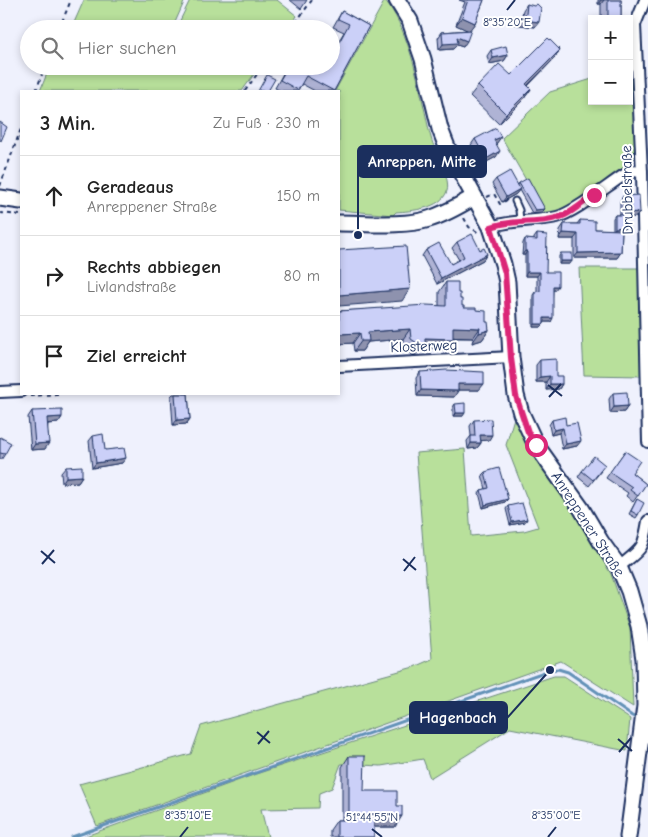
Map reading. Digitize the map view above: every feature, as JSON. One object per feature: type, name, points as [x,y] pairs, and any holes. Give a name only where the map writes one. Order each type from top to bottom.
[{"type":"street","name":"Anreppener Straße","points":[[397,0],[410,21],[423,60],[446,147],[479,198],[491,227],[505,273],[511,358],[516,396],[528,432],[619,567],[630,591],[639,626],[644,659],[645,706],[642,732],[641,776],[628,837]]},
{"type":"street","name":"Drubbelstraße","points":[[645,0],[635,25],[642,172],[648,442]]},
{"type":"street","points":[[491,227],[501,223],[555,218],[564,215],[632,171],[642,172]]},
{"type":"street","points":[[0,198],[20,201]]},
{"type":"street","points":[[340,223],[397,223],[426,220],[479,198]]},
{"type":"street","name":"Klosterweg","points":[[340,366],[364,363],[511,358]]},
{"type":"street","points":[[0,392],[20,391]]},
{"type":"street","points":[[619,567],[641,548],[645,541],[648,520]]},
{"type":"lane","points":[[515,202],[519,210],[520,222]]},
{"type":"path","points":[[63,20],[71,0]]},
{"type":"path","points":[[298,20],[312,0]]},
{"type":"path","points":[[36,90],[42,75]]},
{"type":"path","points":[[246,90],[257,75]]},
{"type":"path","points":[[0,186],[20,132]]},
{"type":"path","points":[[479,198],[494,194],[500,204],[513,198],[515,202]]},
{"type":"path","points":[[0,213],[20,215]]},
{"type":"green space","points":[[84,0],[185,0],[176,20],[75,20]]},
{"type":"green space","points":[[190,0],[277,0],[297,16],[294,20],[180,20]]},
{"type":"green space","points":[[385,0],[399,23],[409,49],[431,136],[447,180],[447,191],[439,202],[417,210],[396,212],[393,215],[340,210],[340,90],[336,90]]},
{"type":"green space","points":[[633,29],[637,154],[617,175],[585,198],[566,209],[546,215],[502,138],[550,92],[588,80],[588,105],[633,105]]},
{"type":"green space","points":[[46,75],[254,75],[243,90],[40,90]]},
{"type":"green space","points":[[579,268],[640,268],[642,376],[584,375]]},
{"type":"green space","points":[[514,418],[527,443],[572,510],[611,574],[630,628],[633,707],[561,661],[97,826],[79,784],[191,754],[201,726],[414,667],[432,659],[416,453],[465,449],[471,536],[524,531],[538,527],[506,445]]},
{"type":"green space","points":[[554,676],[564,676],[630,719],[627,751],[510,728],[430,778],[423,759],[381,766],[341,764],[332,788],[319,793],[318,808],[261,809],[268,837],[83,837],[256,774]]},
{"type":"building","points":[[468,0],[484,0],[475,23],[462,17]]},
{"type":"building","points":[[608,0],[621,0],[621,15],[608,15]]},
{"type":"building","points":[[527,4],[534,6],[537,4],[541,8],[539,22],[516,19],[526,14]]},
{"type":"building","points":[[342,11],[369,26],[335,90],[306,76],[298,90],[280,80],[283,75],[340,75],[340,40],[349,24],[338,19]]},
{"type":"building","points":[[471,30],[467,41],[457,37],[458,43],[443,44],[442,32]]},
{"type":"building","points":[[548,38],[560,50],[526,84],[531,89],[506,114],[478,86],[499,64],[511,75]]},
{"type":"building","points":[[506,46],[508,55],[493,58],[491,50]]},
{"type":"building","points":[[267,75],[275,79],[269,90],[259,90]]},
{"type":"building","points":[[0,122],[7,127],[1,141],[0,140]]},
{"type":"building","points":[[496,128],[501,137],[494,140],[500,151],[486,159],[475,139]]},
{"type":"building","points":[[510,171],[520,189],[506,197],[496,179]]},
{"type":"building","points":[[528,178],[545,209],[535,210],[519,183]]},
{"type":"building","points":[[639,195],[640,212],[623,213],[623,196]]},
{"type":"building","points":[[615,215],[625,215],[625,227],[615,228]]},
{"type":"building","points":[[580,220],[595,221],[595,229],[622,230],[621,252],[578,253],[578,234],[563,233],[564,224],[580,224]]},
{"type":"building","points":[[472,234],[480,250],[484,248],[487,254],[441,278],[426,250],[439,243],[451,264],[464,257],[457,242]]},
{"type":"building","points":[[537,234],[547,235],[546,272],[558,272],[558,286],[553,286],[553,318],[544,318],[544,324],[535,324],[535,292],[540,291],[540,272],[527,272],[527,251],[525,251],[525,239],[537,240]]},
{"type":"building","points":[[406,246],[410,289],[340,295],[340,250]]},
{"type":"building","points":[[561,253],[572,253],[572,261],[561,261]]},
{"type":"building","points":[[446,282],[458,282],[458,293],[460,293],[460,299],[462,299],[462,306],[464,308],[476,308],[476,310],[486,311],[486,322],[488,322],[489,330],[479,333],[480,328],[453,327],[453,339],[425,338],[425,343],[420,345],[411,339],[410,329],[368,332],[369,341],[361,341],[360,333],[340,334],[340,311],[426,305],[446,306]]},
{"type":"building","points":[[556,359],[556,376],[562,376],[562,384],[550,384],[550,376],[540,377],[540,360]]},
{"type":"building","points":[[446,370],[484,372],[484,384],[458,384],[458,391],[421,390],[420,372]]},
{"type":"building","points":[[627,392],[628,406],[614,407],[613,393]]},
{"type":"building","points":[[175,395],[188,395],[190,419],[177,420]]},
{"type":"building","points":[[465,403],[465,413],[456,413],[455,404]]},
{"type":"building","points":[[62,410],[62,417],[47,418],[49,443],[35,444],[32,411]]},
{"type":"building","points":[[565,417],[566,425],[577,423],[581,441],[566,444],[563,428],[554,430],[552,420]]},
{"type":"building","points":[[491,419],[492,435],[480,435],[481,443],[471,443],[471,436],[475,436],[474,420]]},
{"type":"building","points":[[103,434],[105,450],[124,448],[126,458],[96,463],[93,436]]},
{"type":"building","points":[[0,437],[11,443],[5,454],[0,453]]},
{"type":"building","points":[[625,451],[640,461],[632,473],[646,484],[638,496],[630,490],[632,487],[610,472]]},
{"type":"building","points":[[594,456],[605,465],[593,480],[582,471]]},
{"type":"building","points":[[82,466],[82,476],[66,477],[66,467]]},
{"type":"building","points":[[499,468],[508,499],[485,505],[481,490],[489,488],[485,472]]},
{"type":"building","points":[[637,499],[644,503],[638,515],[631,511]]},
{"type":"building","points":[[522,503],[527,519],[512,522],[508,506]]},
{"type":"building","points":[[349,756],[365,756],[364,791],[397,791],[397,806],[402,806],[402,816],[374,816],[374,837],[337,837],[337,820],[349,820]]},
{"type":"waterway","points":[[72,837],[550,670],[558,669],[568,672],[638,719]]},
{"type":"place","name":"Anreppen, Mitte","points":[[358,235]]},
{"type":"place","name":"Hagenbach","points":[[550,670]]},
{"type":"route","points":[[536,445],[528,432],[516,396],[511,358],[507,282],[504,264],[491,227],[501,223],[555,218],[564,215],[594,195]]}]
